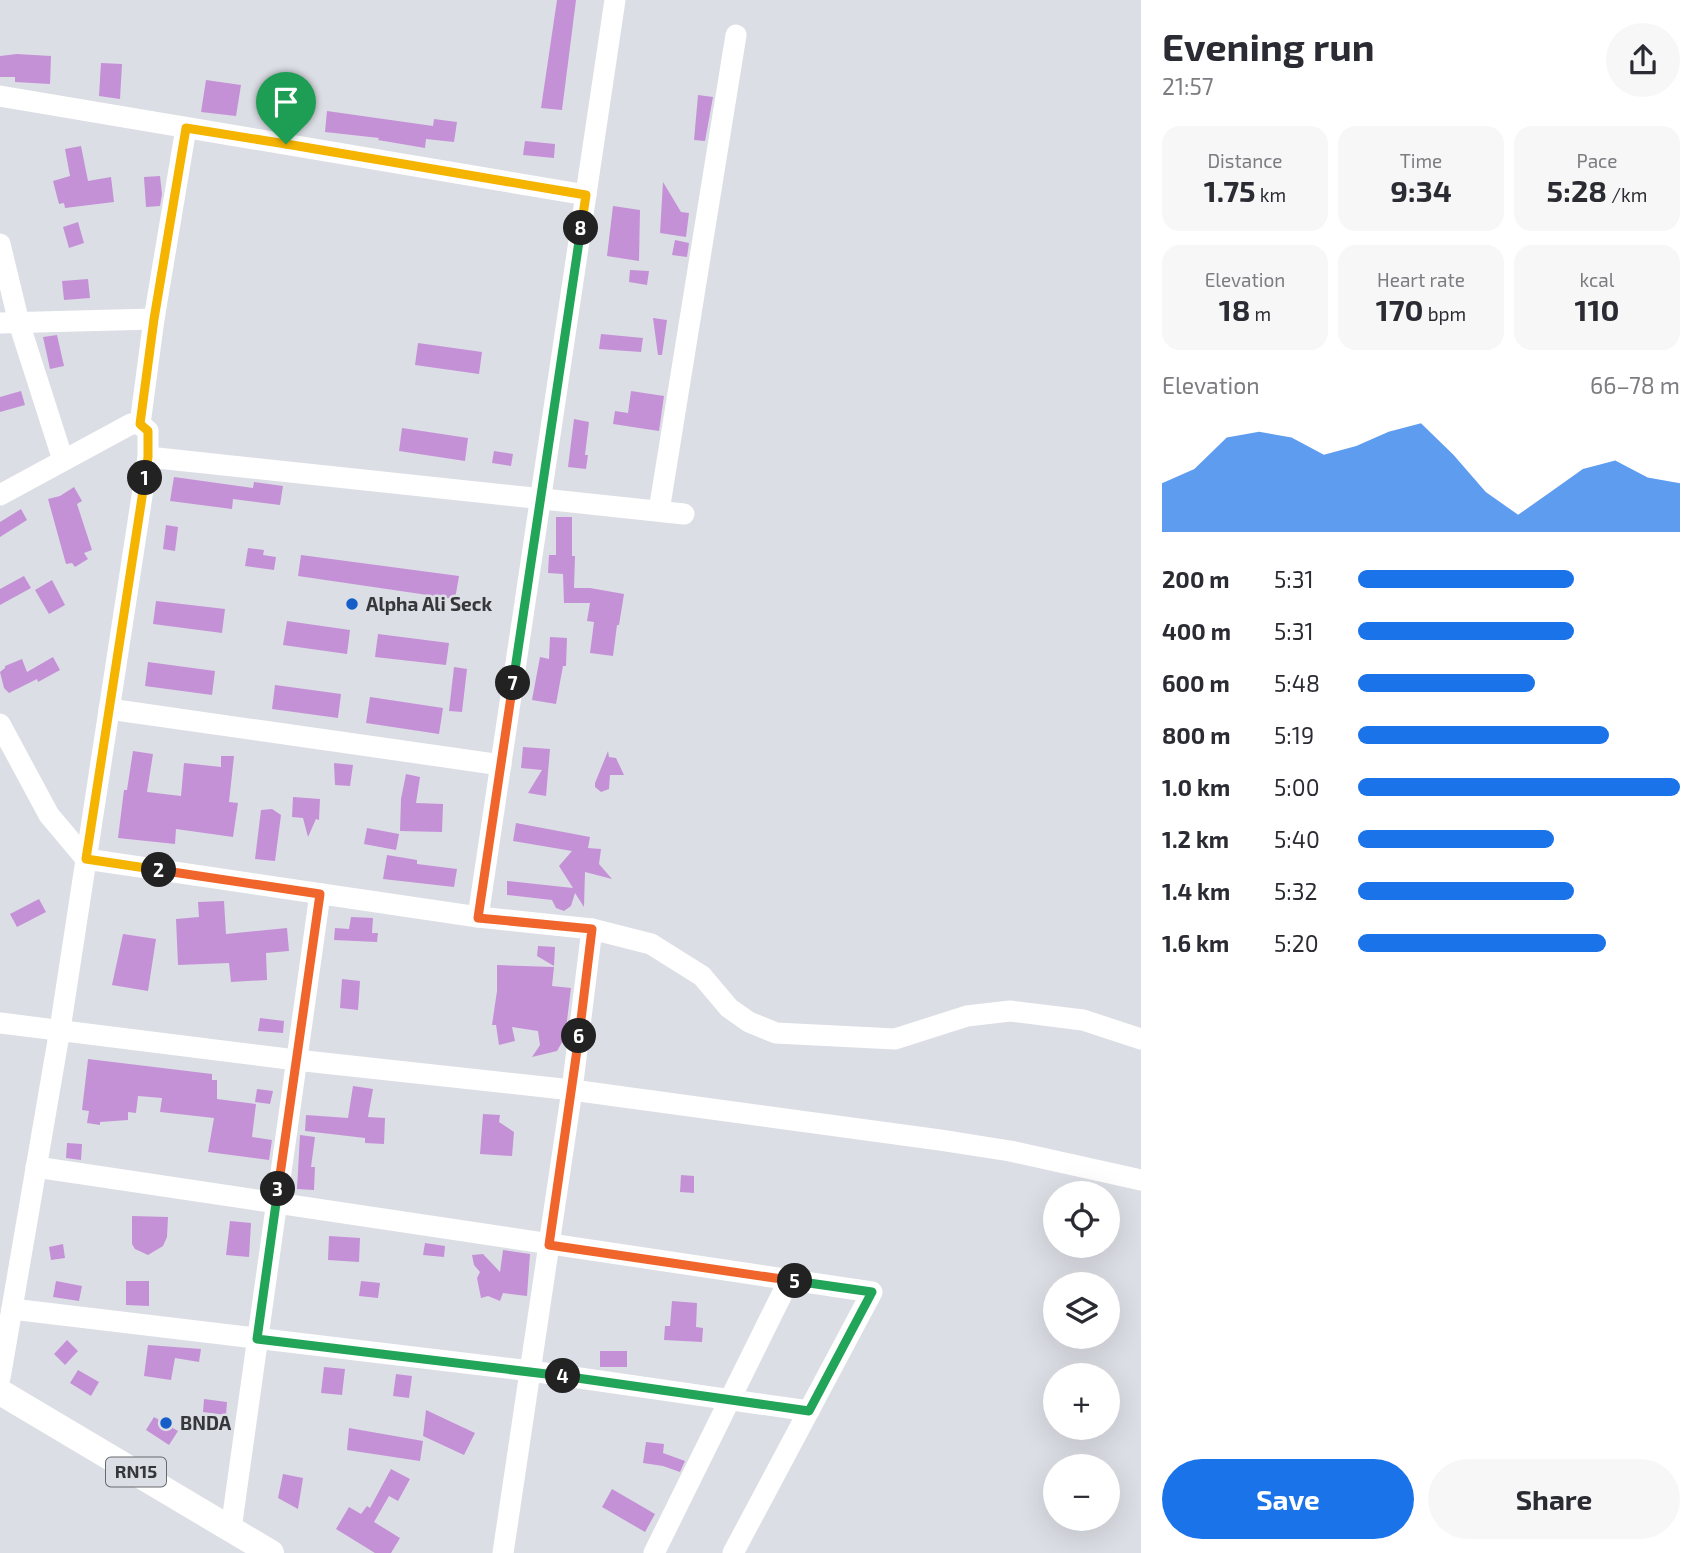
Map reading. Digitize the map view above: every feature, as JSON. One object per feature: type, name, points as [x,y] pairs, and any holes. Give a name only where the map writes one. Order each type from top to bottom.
[{"type":"main road","name":"RN15","points":[[0,1392],[271,1553]]},
{"type":"street","points":[[478,918],[615,0]]},
{"type":"street","points":[[659,511],[724,96],[736,35]]},
{"type":"street","points":[[0,96],[586,195]]},
{"type":"street","points":[[140,424],[154,319],[186,128]]},
{"type":"street","points":[[0,244],[9,323],[63,460]]},
{"type":"street","points":[[9,323],[154,319]]},
{"type":"street","points":[[0,495],[131,424],[140,424],[148,431],[148,457],[60,1029],[0,1378]]},
{"type":"street","points":[[148,457],[684,514]]},
{"type":"street","points":[[109,709],[501,765]]},
{"type":"street","points":[[0,724],[49,815],[86,859],[478,918],[592,929],[651,944],[702,976],[729,1008],[776,1033],[895,1039],[967,1016],[1010,1011],[1083,1020],[1141,1039]]},
{"type":"street","points":[[230,1529],[320,894]]},
{"type":"street","points":[[509,1550],[592,929]]},
{"type":"street","points":[[0,1023],[296,1060],[572,1090],[952,1142],[1141,1180]]},
{"type":"street","points":[[36,1167],[872,1292],[733,1553]]},
{"type":"street","points":[[654,1553],[789,1280]]},
{"type":"street","points":[[12,1310],[531,1371],[809,1411]]},
{"type":"building","points":[[557,0],[576,0],[562,110],[541,108]]},
{"type":"building","points":[[0,56],[51,56],[50,84],[15,82],[15,77],[0,77]]},
{"type":"building","points":[[101,63],[122,64],[120,99],[99,96]]},
{"type":"building","points":[[206,80],[241,85],[236,116],[201,112]]},
{"type":"building","points":[[698,95],[713,97],[705,141],[694,140]]},
{"type":"building","points":[[327,111],[433,126],[434,119],[457,122],[454,142],[426,139],[425,148],[378,140],[379,138],[325,132]]},
{"type":"building","points":[[525,141],[555,144],[554,158],[523,155]]},
{"type":"building","points":[[81,146],[88,181],[111,177],[114,202],[65,208],[64,203],[59,204],[53,181],[70,176],[65,149]]},
{"type":"building","points":[[160,176],[160,206],[146,207],[144,177]]},
{"type":"building","points":[[663,182],[681,212],[689,213],[686,237],[660,233]]},
{"type":"building","points":[[613,206],[640,210],[639,261],[607,256]]},
{"type":"building","points":[[78,222],[84,243],[69,248],[63,227]]},
{"type":"building","points":[[675,240],[689,243],[687,257],[672,255]]},
{"type":"building","points":[[630,270],[649,271],[647,285],[629,282]]},
{"type":"building","points":[[88,279],[90,298],[64,300],[62,281]]},
{"type":"building","points":[[653,318],[667,320],[662,355],[658,355]]},
{"type":"building","points":[[601,334],[643,338],[641,352],[599,349]]},
{"type":"building","points":[[57,335],[64,366],[50,369],[43,337]]},
{"type":"building","points":[[418,343],[482,352],[479,374],[415,365]]},
{"type":"building","points":[[21,391],[25,405],[0,412],[0,397]]},
{"type":"building","points":[[631,391],[664,396],[659,431],[613,424],[615,411],[628,413]]},
{"type":"building","points":[[574,419],[589,422],[586,469],[568,467]]},
{"type":"building","points":[[402,428],[468,438],[465,461],[399,451]]},
{"type":"building","points":[[494,451],[513,454],[511,466],[492,463]]},
{"type":"building","points":[[174,477],[253,488],[254,482],[283,486],[280,505],[233,499],[232,509],[170,501]]},
{"type":"building","points":[[74,487],[82,501],[77,504],[92,550],[84,553],[88,559],[75,567],[72,563],[66,564],[48,499],[60,496]]},
{"type":"building","points":[[21,509],[27,520],[0,537],[0,522]]},
{"type":"building","points":[[556,517],[572,517],[574,588],[624,594],[613,656],[590,653],[594,622],[587,621],[590,603],[564,603],[563,574],[548,573],[549,555],[556,555]]},
{"type":"building","points":[[166,525],[178,527],[175,551],[163,549]]},
{"type":"building","points":[[248,548],[264,550],[263,555],[276,557],[274,570],[245,566]]},
{"type":"building","points":[[301,555],[459,576],[455,599],[298,576]]},
{"type":"building","points":[[24,576],[31,588],[0,605],[0,589]]},
{"type":"building","points":[[52,580],[65,605],[49,614],[35,590]]},
{"type":"building","points":[[156,601],[225,609],[222,633],[153,624]]},
{"type":"building","points":[[287,621],[350,630],[347,654],[283,645]]},
{"type":"building","points":[[378,634],[449,643],[446,665],[375,657]]},
{"type":"building","points":[[550,637],[567,638],[566,666],[563,666],[556,704],[532,700],[540,657],[549,659]]},
{"type":"building","points":[[53,657],[60,670],[9,693],[4,688],[0,672],[5,666],[22,659],[27,672]]},
{"type":"building","points":[[148,662],[215,671],[212,695],[145,686]]},
{"type":"building","points":[[454,667],[467,669],[462,712],[449,711]]},
{"type":"building","points":[[275,685],[341,694],[338,718],[272,709]]},
{"type":"building","points":[[370,697],[443,708],[439,734],[366,723]]},
{"type":"building","points":[[523,747],[550,749],[546,796],[528,793],[542,770],[521,768]]},
{"type":"building","points":[[133,751],[153,754],[147,792],[181,796],[184,763],[221,767],[221,756],[234,756],[229,802],[238,803],[233,837],[176,829],[175,844],[118,838],[124,790],[127,790]]},
{"type":"building","points":[[608,751],[609,757],[616,758],[624,775],[610,775],[609,789],[601,792],[595,787],[595,783]]},
{"type":"building","points":[[334,763],[353,765],[350,786],[335,785]]},
{"type":"building","points":[[406,774],[420,777],[416,803],[443,804],[442,832],[400,831],[401,799]]},
{"type":"building","points":[[293,797],[320,799],[319,820],[316,819],[308,837],[303,818],[292,817]]},
{"type":"building","points":[[272,809],[281,815],[275,861],[255,859],[261,810]]},
{"type":"building","points":[[516,823],[590,837],[588,848],[601,849],[599,864],[612,879],[585,872],[584,907],[575,893],[571,906],[564,911],[556,908],[552,900],[507,895],[507,881],[573,888],[559,866],[572,851],[513,841]]},
{"type":"building","points":[[367,828],[399,834],[396,850],[364,844]]},
{"type":"building","points":[[387,855],[417,860],[417,864],[457,869],[454,887],[383,879]]},
{"type":"building","points":[[39,899],[46,912],[17,927],[10,914]]},
{"type":"building","points":[[224,901],[226,934],[287,928],[289,951],[266,953],[267,980],[231,982],[229,963],[178,965],[176,919],[199,917],[198,902]]},
{"type":"building","points":[[351,917],[373,918],[372,933],[378,933],[377,942],[334,940],[335,928],[349,929]]},
{"type":"building","points":[[123,934],[156,939],[148,991],[112,985]]},
{"type":"building","points":[[538,946],[555,947],[554,966],[537,956]]},
{"type":"building","points":[[497,965],[554,967],[552,986],[571,988],[565,1037],[557,1051],[532,1057],[540,1045],[538,1031],[512,1027],[515,1041],[499,1045],[496,1025],[492,1025],[497,991]]},
{"type":"building","points":[[342,979],[360,981],[358,1010],[340,1008]]},
{"type":"building","points":[[260,1018],[284,1021],[283,1033],[258,1031]]},
{"type":"building","points":[[88,1059],[212,1074],[212,1080],[217,1080],[217,1099],[256,1104],[252,1137],[272,1140],[269,1160],[208,1152],[214,1118],[160,1112],[162,1098],[138,1096],[136,1113],[128,1112],[128,1120],[100,1122],[100,1125],[87,1123],[89,1111],[82,1110]]},
{"type":"building","points":[[353,1086],[373,1089],[368,1117],[385,1118],[384,1144],[365,1143],[365,1138],[305,1131],[306,1115],[348,1118]]},
{"type":"building","points":[[257,1089],[273,1091],[270,1104],[255,1102]]},
{"type":"building","points":[[483,1114],[500,1115],[499,1122],[514,1132],[512,1156],[480,1154]]},
{"type":"building","points":[[300,1135],[315,1137],[311,1167],[315,1167],[314,1190],[297,1189]]},
{"type":"building","points":[[67,1143],[82,1144],[81,1160],[66,1158]]},
{"type":"building","points":[[681,1175],[694,1176],[694,1193],[680,1192]]},
{"type":"building","points":[[132,1216],[168,1217],[167,1237],[163,1246],[148,1255],[135,1249],[132,1244]]},
{"type":"building","points":[[230,1221],[251,1223],[249,1257],[226,1255]]},
{"type":"building","points":[[329,1236],[360,1238],[359,1262],[328,1260]]},
{"type":"building","points":[[425,1243],[445,1246],[444,1257],[423,1255]]},
{"type":"building","points":[[63,1244],[65,1258],[51,1260],[49,1247]]},
{"type":"building","points":[[503,1250],[530,1254],[527,1296],[503,1293],[500,1301],[488,1296],[481,1298],[477,1278],[480,1272],[474,1265],[472,1255],[483,1254],[500,1272]]},
{"type":"building","points":[[56,1281],[82,1286],[79,1301],[53,1297]]},
{"type":"building","points":[[126,1281],[149,1281],[149,1306],[126,1305]]},
{"type":"building","points":[[361,1281],[380,1283],[378,1298],[359,1296]]},
{"type":"building","points":[[672,1301],[697,1303],[696,1327],[703,1328],[702,1342],[664,1340],[665,1326],[670,1326]]},
{"type":"building","points":[[67,1340],[78,1351],[65,1365],[54,1354]]},
{"type":"building","points":[[148,1345],[201,1349],[199,1362],[175,1358],[171,1380],[144,1376]]},
{"type":"building","points":[[600,1351],[627,1351],[627,1367],[600,1367]]},
{"type":"building","points":[[324,1367],[345,1369],[342,1395],[321,1393]]},
{"type":"building","points":[[78,1370],[99,1382],[91,1396],[70,1383]]},
{"type":"building","points":[[396,1374],[412,1376],[409,1398],[393,1396]]},
{"type":"building","points":[[204,1399],[227,1402],[226,1415],[203,1412]]},
{"type":"building","points":[[426,1410],[475,1433],[464,1455],[423,1436]]},
{"type":"building","points":[[154,1417],[178,1431],[169,1445],[146,1430]]},
{"type":"building","points":[[349,1428],[423,1441],[420,1461],[347,1450]]},
{"type":"building","points":[[646,1442],[664,1444],[663,1453],[685,1461],[680,1472],[643,1463]]},
{"type":"building","points":[[391,1469],[410,1479],[398,1501],[389,1496],[374,1522],[400,1538],[391,1553],[375,1553],[336,1529],[349,1507],[361,1514],[367,1506],[370,1508]]},
{"type":"building","points":[[283,1474],[303,1478],[298,1509],[278,1498]]},
{"type":"building","points":[[612,1489],[655,1514],[645,1532],[602,1507]]},
{"type":"place","name":"Alpha Ali Seck","points":[[352,604]]},
{"type":"place","name":"BNDA","points":[[166,1423]]},
{"type":"route","points":[[186,128],[286,144],[586,195],[478,918],[592,929],[549,1245],[872,1292],[809,1411],[531,1371],[257,1339],[320,894],[86,859],[148,457],[148,431],[140,424],[154,319],[186,128]]}]
